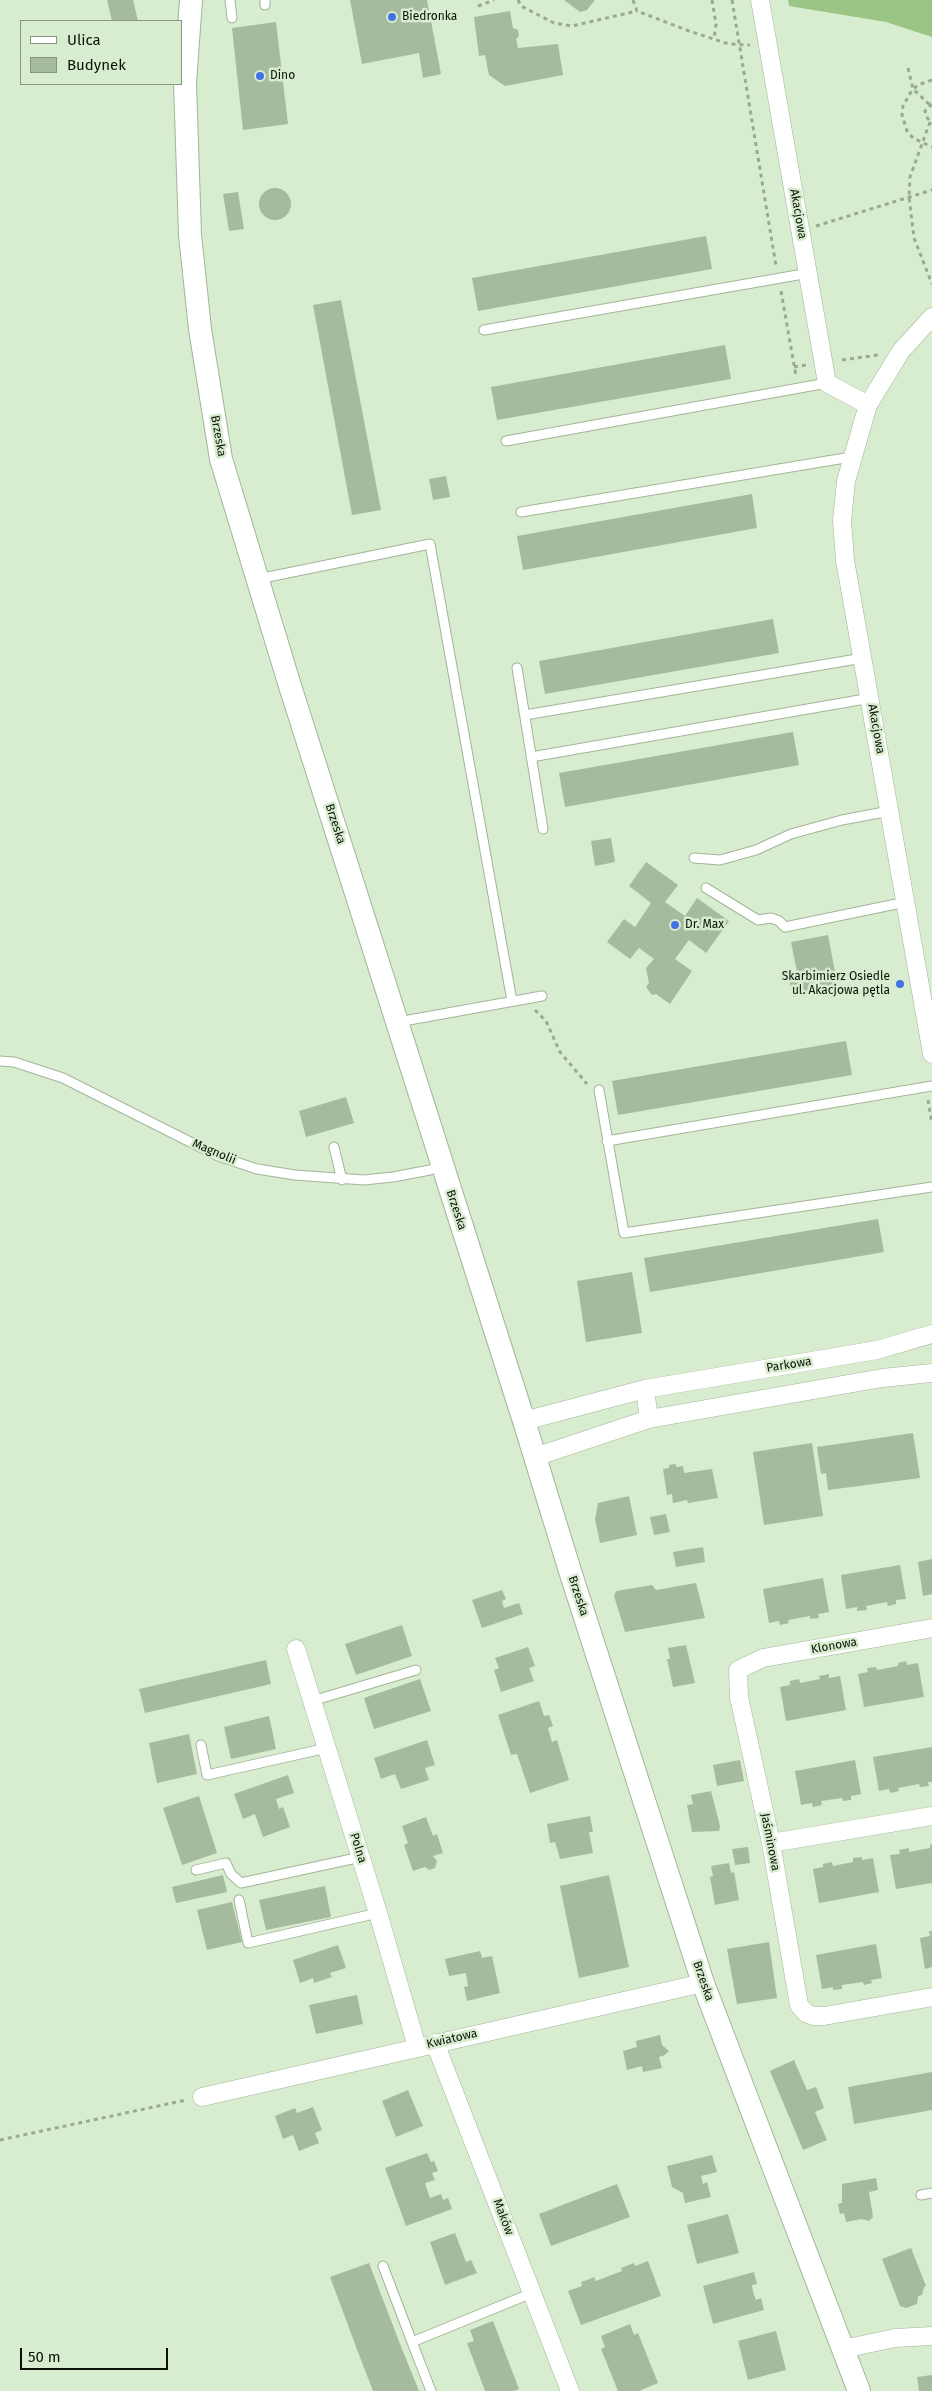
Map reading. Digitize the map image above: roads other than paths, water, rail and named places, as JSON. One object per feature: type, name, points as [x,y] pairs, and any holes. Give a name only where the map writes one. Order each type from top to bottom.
[{"type":"street","name":"Brzeska","points":[[191,0],[185,83],[190,235],[199,320],[221,459],[441,1165],[703,1983],[859,2391]]},
{"type":"street","name":"Akacjowa","points":[[760,0],[827,383]]},
{"type":"street","name":"Akacjowa","points":[[932,317],[900,351],[868,405],[851,456],[846,481],[842,521],[845,560],[864,658],[932,1054]]},
{"type":"street","points":[[827,383],[868,405]]},
{"type":"street","name":"Parkowa","points":[[524,1421],[645,1389],[877,1350],[932,1334]]},
{"type":"street","points":[[817,1360],[821,1388]]},
{"type":"street","points":[[535,1457],[649,1419],[882,1378],[932,1373]]},
{"type":"street","points":[[645,1389],[649,1419]]},
{"type":"street","name":"Klonowa","points":[[738,1670],[764,1658],[932,1628]]},
{"type":"street","name":"Polna","points":[[296,1649],[361,1856],[417,2047]]},
{"type":"street","name":"Jaśminowa","points":[[738,1670],[739,1697],[771,1843],[799,2005],[806,2013],[814,2016],[824,2016],[932,1997]]},
{"type":"street","points":[[771,1843],[932,1816]]},
{"type":"street","name":"Kwiatowa","points":[[202,2097],[703,1983]]},
{"type":"street","name":"Maków","points":[[435,2043],[570,2391]]},
{"type":"street","points":[[842,2349],[895,2338],[932,2336]]},
{"type":"lane","points":[[230,0],[232,18]]},
{"type":"lane","points":[[484,330],[809,273]]},
{"type":"lane","points":[[506,441],[827,383]]},
{"type":"lane","points":[[521,512],[851,456]]},
{"type":"lane","points":[[257,579],[430,544],[512,1001]]},
{"type":"lane","points":[[525,715],[864,658]]},
{"type":"lane","points":[[517,668],[543,830]]},
{"type":"lane","points":[[531,757],[871,698]]},
{"type":"lane","points":[[694,858],[720,860],[756,850],[791,834],[842,820],[890,810]]},
{"type":"lane","points":[[706,888],[758,920],[771,918],[778,921],[784,928],[906,902]]},
{"type":"lane","points":[[398,1022],[542,996]]},
{"type":"lane","name":"Magnolii","points":[[0,1061],[14,1062],[63,1078],[218,1156],[257,1169],[342,1180],[394,1177],[430,1170],[441,1165]]},
{"type":"lane","points":[[607,1141],[932,1086]]},
{"type":"lane","points":[[599,1090],[624,1233],[932,1187]]},
{"type":"lane","points":[[334,1147],[342,1180]]},
{"type":"lane","points":[[312,1701],[416,1670]]},
{"type":"lane","points":[[200,1745],[207,1775],[327,1748]]},
{"type":"lane","points":[[196,1870],[226,1863],[231,1874],[241,1883],[361,1856]]},
{"type":"lane","points":[[239,1900],[248,1943],[378,1913]]},
{"type":"lane","points":[[921,2195],[932,2193]]},
{"type":"lane","points":[[383,2266],[431,2391]]},
{"type":"lane","points":[[412,2342],[532,2293]]},
{"type":"place","name":"Biedronka","points":[[392,17]]},
{"type":"place","name":"Dino","points":[[260,76]]},
{"type":"place","name":"Dr. Max","points":[[675,925]]},
{"type":"place","name":"Skarbimierz Osiedle ul. Akacjowa pętla","points":[[900,984]]}]
